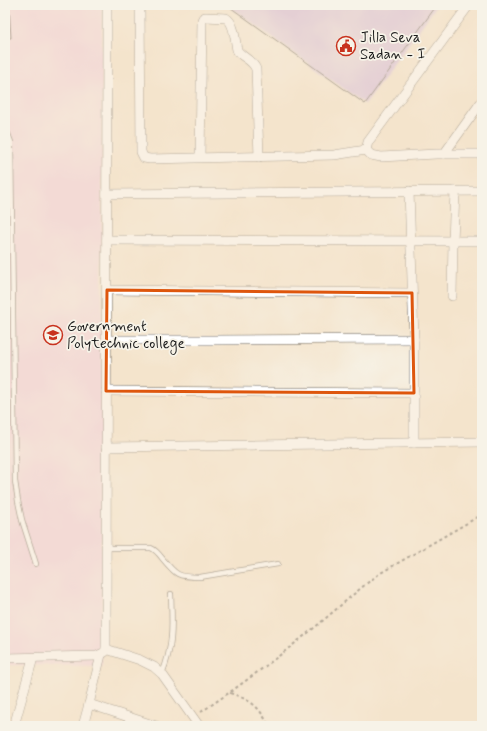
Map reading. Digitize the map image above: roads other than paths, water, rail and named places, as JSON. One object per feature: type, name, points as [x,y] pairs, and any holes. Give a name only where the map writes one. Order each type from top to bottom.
[{"type":"street","points":[[83,726],[103,652],[106,548],[107,5]]},
{"type":"street","points":[[140,5],[141,152],[144,158],[334,156],[366,150]]},
{"type":"street","points":[[366,150],[368,142],[469,5]]},
{"type":"street","points":[[200,158],[202,18],[205,17],[226,18],[232,23],[239,54],[252,61],[256,69],[260,157]]},
{"type":"street","points":[[444,154],[482,101]]},
{"type":"street","points":[[366,150],[371,156],[381,157],[482,154]]},
{"type":"street","points":[[409,191],[414,339],[414,443]]},
{"type":"street","points":[[452,296],[454,191]]},
{"type":"street","points":[[107,194],[482,191]]},
{"type":"street","points":[[107,240],[482,241]]},
{"type":"street","points":[[107,290],[412,293]]},
{"type":"street","points":[[106,340],[414,339]]},
{"type":"street","points":[[106,391],[414,394]]},
{"type":"street","points":[[106,447],[482,442]]},
{"type":"street","points":[[5,658],[97,656],[103,652],[140,660],[154,667],[162,674],[199,726]]},
{"type":"street","points":[[14,726],[33,658]]},
{"type":"street","points":[[89,704],[156,726]]},
{"type":"lane","points":[[5,131],[11,142],[15,481],[22,520],[36,564]]},
{"type":"lane","points":[[106,548],[150,548],[155,550],[178,575],[188,577],[200,577],[278,564]]},
{"type":"lane","points":[[162,674],[171,646],[171,594]]},
{"type":"place","name":"Jilla Seva Sadan - I","points":[[346,46]]},
{"type":"place","name":"Government Polytechnic college","points":[[53,335]]}]
